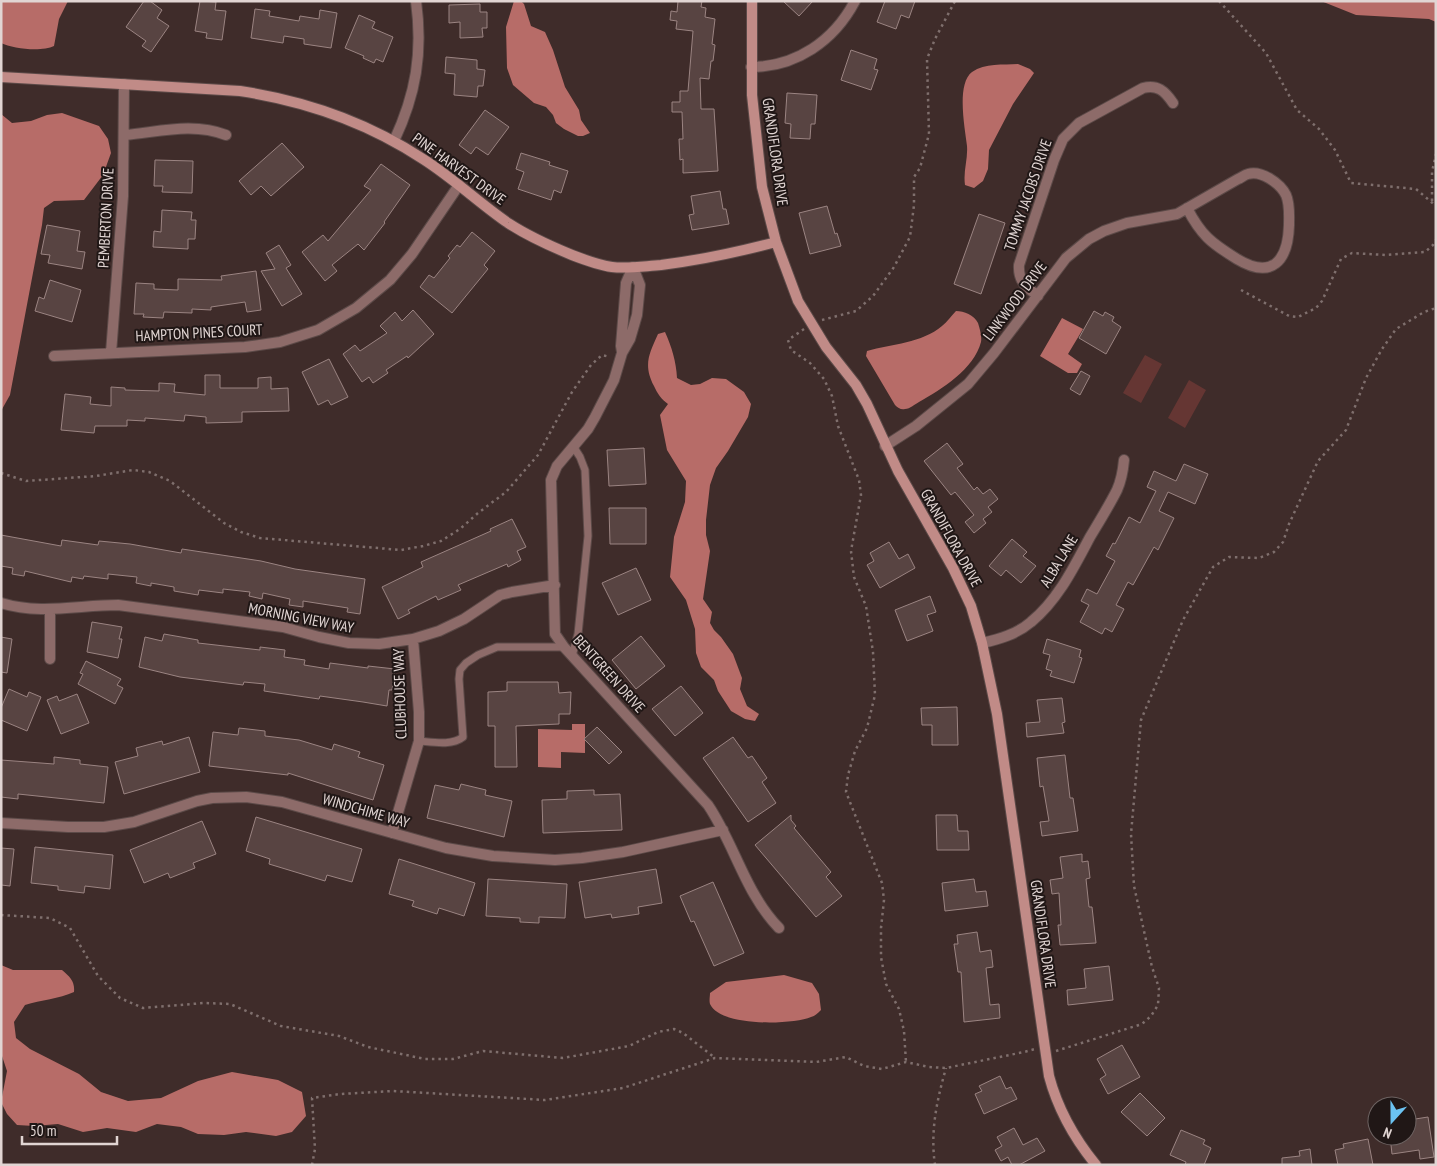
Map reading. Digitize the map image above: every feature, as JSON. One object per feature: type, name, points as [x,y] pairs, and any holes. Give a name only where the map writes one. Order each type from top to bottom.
[{"type":"street","points":[[394,141],[409,106],[416,78],[420,49],[416,1]]},
{"type":"street","name":"GRANDIFLORA DRIVE","points":[[752,1],[752,95],[762,187],[776,242],[798,301],[826,348],[856,385],[867,404],[885,446],[954,568],[971,606],[982,643],[998,714],[1044,1050],[1054,1095],[1072,1132],[1096,1165]]},
{"type":"street","points":[[751,67],[768,67],[787,62],[822,43],[838,27],[855,1]]},
{"type":"street","name":"PINE HARVEST DRIVE","points":[[1,77],[217,89],[276,97],[333,113],[394,141],[423,159],[509,224],[544,243],[604,265],[633,267],[708,259],[776,242]]},
{"type":"street","name":"PEMBERTON DRIVE","points":[[111,353],[123,196],[124,84]]},
{"type":"street","name":"TOMMY JACOBS DRIVE","points":[[1038,296],[1025,287],[1019,273],[1020,265],[1054,160],[1064,139],[1079,123],[1143,88],[1150,86],[1158,88],[1165,92],[1173,103]]},
{"type":"street","points":[[124,135],[194,128],[215,130],[226,135]]},
{"type":"street","name":"LINKWOOD DRIVE","points":[[885,446],[932,414],[968,384],[1066,258],[1089,239],[1104,231],[1127,222],[1177,214],[1186,208],[1248,174],[1261,175],[1279,185],[1287,200],[1288,235],[1285,254],[1272,266],[1254,267],[1242,262],[1210,241],[1201,232],[1186,208]]},
{"type":"street","name":"HAMPTON PINES COURT","points":[[54,356],[263,345],[298,337],[325,327],[362,304],[390,280],[412,254],[459,185]]},
{"type":"street","name":"BENTGREEN DRIVE","points":[[633,267],[626,283],[621,346],[622,357],[614,380],[595,418],[557,466],[551,480],[555,585],[554,627],[558,641],[708,805],[723,830],[753,895],[766,914],[779,928]]},
{"type":"street","name":"ALBA LANE","points":[[982,643],[1004,638],[1018,631],[1031,622],[1050,604],[1068,578],[1117,490],[1123,471],[1124,460]]},
{"type":"street","name":"MORNING VIEW WAY","points":[[1,603],[50,609],[118,605],[284,627],[349,643],[379,644],[413,639],[453,625],[500,596],[512,592],[555,585]]},
{"type":"street","points":[[50,609],[50,658]]},
{"type":"street","name":"CLUBHOUSE WAY","points":[[392,833],[418,741],[419,712],[413,639]]},
{"type":"street","name":"WINDCHIME WAY","points":[[1,823],[104,827],[134,822],[197,801],[220,797],[246,797],[282,802],[423,843],[472,853],[555,860],[602,856],[723,830]]},
{"type":"lane","points":[[572,656],[578,634],[588,536],[585,470],[573,446]]},
{"type":"lane","points":[[418,741],[443,742],[459,740],[464,737],[459,679],[460,670],[466,662],[497,647],[564,647]]},
{"type":"path","points":[[906,1062],[904,1030],[899,1009],[886,984],[881,957],[881,928],[884,900],[882,883],[846,792],[848,775],[855,751],[867,728],[875,694],[873,652],[866,606],[854,577],[851,551],[861,494],[859,480],[838,426],[832,396],[824,379],[810,363],[791,350],[788,340],[811,324],[828,317],[856,311],[873,296],[894,267],[910,237],[914,205],[914,177],[920,168],[929,134],[927,59],[954,1]]},
{"type":"path","points":[[1219,1],[1266,53],[1297,110],[1319,129],[1335,150],[1350,183],[1416,189],[1436,206]]},
{"type":"path","points":[[1432,201],[1432,172],[1436,154]]},
{"type":"path","points":[[1241,290],[1289,316],[1298,317],[1316,308],[1322,301],[1341,259],[1345,256],[1352,253],[1386,255],[1425,252],[1434,246],[1436,240]]},
{"type":"path","points":[[312,1165],[314,1149],[312,1098],[340,1094],[393,1091],[544,1100],[623,1088],[715,1058],[816,1062],[846,1057],[864,1066],[882,1069],[906,1062],[929,1068],[946,1068],[1024,1052],[1034,1048],[1056,1051],[1142,1024],[1151,1016],[1158,1005],[1159,988],[1152,966],[1134,886],[1131,834],[1141,720],[1183,620],[1214,567],[1229,557],[1259,558],[1274,552],[1283,542],[1289,524],[1318,461],[1346,430],[1366,378],[1382,349],[1396,329],[1424,312],[1436,308]]},
{"type":"path","points":[[1,474],[26,480],[59,480],[133,470],[149,472],[170,481],[224,523],[241,532],[260,538],[401,550],[423,546],[441,541],[460,529],[506,492],[538,455],[572,392],[596,359],[602,355],[622,357]]},
{"type":"path","points":[[1,915],[50,918],[70,928],[98,976],[120,998],[144,1008],[204,1002],[230,1004],[281,1026],[339,1036],[368,1047],[434,1059],[453,1059],[483,1051],[563,1058],[629,1046],[658,1032],[674,1028],[684,1033],[715,1058]]},
{"type":"path","points":[[935,1165],[932,1146],[936,1103],[946,1068]]},
{"type":"shaded area","points":[[1,1],[68,1],[59,19],[54,46],[42,49],[28,49],[1,43]]},
{"type":"shaded area","points":[[514,1],[521,1],[524,4],[531,26],[545,32],[565,87],[579,110],[581,120],[590,133],[578,136],[564,129],[556,123],[553,115],[546,107],[534,103],[513,85],[507,68],[506,27]]},
{"type":"shaded area","points":[[1321,1],[1436,1],[1436,22],[1429,19],[1356,15]]},
{"type":"shaded area","points":[[1018,64],[1030,69],[1034,73],[1013,104],[989,150],[988,169],[983,181],[974,188],[965,185],[967,146],[963,118],[963,96],[967,78],[972,72],[983,67]]},
{"type":"shaded area","points":[[62,113],[99,126],[108,139],[111,153],[103,175],[84,200],[54,201],[44,208],[10,395],[1,411],[1,114],[12,123],[31,121],[47,115]]},
{"type":"shaded area","points":[[956,311],[969,314],[978,323],[981,342],[972,361],[956,377],[937,391],[907,409],[898,408],[866,356],[867,351],[916,340],[934,332]]},
{"type":"shaded area","points":[[1062,318],[1083,329],[1068,354],[1082,364],[1077,373],[1068,373],[1040,356]]},
{"type":"shaded area","points":[[665,332],[676,366],[677,378],[691,385],[700,384],[712,378],[726,379],[744,392],[751,404],[748,417],[716,468],[710,485],[706,535],[710,551],[703,599],[712,612],[710,623],[733,654],[742,678],[740,689],[747,706],[759,714],[755,721],[745,719],[731,711],[718,691],[714,680],[701,667],[696,653],[695,629],[686,600],[670,577],[674,537],[685,502],[686,481],[667,450],[660,415],[668,404],[657,391],[651,379],[648,366],[648,360],[658,334]]},
{"type":"shaded area","points":[[1145,355],[1162,364],[1141,403],[1123,393]]},
{"type":"shaded area","points":[[1189,380],[1206,390],[1185,428],[1168,418]]},
{"type":"shaded area","points":[[572,724],[585,724],[585,753],[561,752],[561,768],[538,767],[538,729],[572,730]]},
{"type":"shaded area","points":[[1,965],[13,970],[62,970],[70,977],[74,985],[74,992],[25,1005],[14,1022],[16,1038],[30,1049],[79,1074],[101,1092],[128,1101],[161,1098],[198,1081],[232,1072],[278,1080],[302,1092],[306,1116],[292,1132],[276,1136],[246,1132],[224,1135],[198,1134],[181,1127],[157,1124],[136,1132],[107,1128],[83,1132],[58,1124],[17,1125],[7,1114],[1,1102],[7,1071],[1,1053]]},
{"type":"shaded area","points":[[784,975],[812,983],[819,994],[821,1010],[814,1016],[802,1020],[757,1022],[727,1017],[716,1011],[710,1004],[710,993],[726,982]]},
{"type":"building","points":[[144,1],[150,1],[162,10],[157,18],[169,26],[151,52],[142,46],[146,41],[126,27]]},
{"type":"building","points":[[200,1],[216,2],[215,10],[226,11],[222,40],[206,38],[207,33],[195,31]]},
{"type":"building","points":[[678,1],[702,1],[701,7],[706,8],[705,17],[715,19],[712,44],[715,45],[709,79],[700,78],[701,109],[714,109],[718,171],[683,173],[683,159],[680,160],[679,139],[683,139],[682,112],[672,112],[672,102],[680,102],[680,91],[688,91],[693,31],[676,29],[677,21],[670,20],[671,11],[677,12]]},
{"type":"building","points":[[783,1],[813,1],[799,16]]},
{"type":"building","points":[[885,1],[915,1],[909,18],[901,15],[896,29],[877,22]]},
{"type":"building","points":[[480,4],[480,12],[487,12],[487,28],[482,28],[483,37],[460,38],[460,22],[449,23],[449,5]]},
{"type":"building","points":[[255,9],[270,11],[269,16],[299,21],[300,16],[319,19],[320,10],[337,13],[331,48],[304,44],[304,39],[284,36],[283,43],[251,38]]},
{"type":"building","points":[[359,15],[375,22],[372,28],[393,37],[383,62],[376,59],[374,63],[363,58],[364,56],[345,48]]},
{"type":"building","points":[[851,50],[877,59],[874,69],[878,70],[871,90],[841,80]]},
{"type":"building","points":[[446,57],[477,60],[477,69],[485,70],[483,86],[478,86],[477,97],[454,95],[455,74],[445,73]]},
{"type":"building","points":[[787,93],[817,95],[815,124],[811,124],[810,139],[790,138],[791,124],[785,123]]},
{"type":"building","points":[[485,110],[509,127],[488,155],[476,147],[471,154],[459,145]]},
{"type":"building","points":[[282,143],[304,167],[271,196],[261,186],[251,195],[239,181]]},
{"type":"building","points":[[521,153],[550,162],[549,165],[568,171],[561,193],[554,190],[551,200],[518,189],[524,172],[516,169]]},
{"type":"building","points":[[155,160],[193,161],[192,193],[162,192],[163,186],[154,186]]},
{"type":"building","points":[[381,164],[410,185],[385,223],[364,250],[358,244],[332,265],[337,271],[325,281],[302,252],[323,235],[328,241],[371,190],[364,186]]},
{"type":"building","points":[[720,191],[723,209],[726,209],[729,224],[692,230],[689,215],[694,214],[691,196]]},
{"type":"building","points":[[827,206],[835,234],[837,233],[841,246],[810,254],[799,213]]},
{"type":"building","points":[[162,210],[192,212],[191,220],[196,220],[195,239],[188,239],[188,249],[153,247],[154,231],[161,232]]},
{"type":"building","points":[[979,214],[1005,223],[981,294],[954,284]]},
{"type":"building","points":[[47,225],[80,231],[77,251],[85,252],[82,269],[48,263],[50,255],[41,254]]},
{"type":"building","points":[[472,232],[495,251],[484,265],[488,269],[452,313],[420,287],[429,275],[434,278],[450,258],[448,256],[457,245],[460,247]]},
{"type":"building","points":[[279,245],[291,265],[286,268],[302,294],[282,306],[261,271],[275,269],[266,253]]},
{"type":"building","points":[[256,271],[261,310],[247,312],[245,302],[211,307],[211,310],[192,309],[192,313],[164,312],[163,318],[143,317],[144,314],[134,314],[136,283],[154,284],[154,289],[178,290],[178,279],[222,280],[221,276]]},
{"type":"building","points":[[50,280],[81,290],[72,322],[35,311],[39,297],[44,299]]},
{"type":"building","points":[[413,310],[434,334],[408,358],[407,356],[386,370],[388,373],[373,383],[369,377],[362,382],[343,354],[355,345],[360,351],[387,333],[380,326],[395,312],[402,321]]},
{"type":"building","points":[[1094,311],[1103,316],[1105,312],[1114,317],[1112,321],[1121,327],[1106,354],[1079,338]]},
{"type":"building","points":[[329,359],[348,397],[331,405],[328,400],[318,405],[302,372]]},
{"type":"building","points":[[1081,371],[1090,376],[1080,395],[1070,389]]},
{"type":"building","points":[[205,375],[220,375],[220,388],[258,388],[258,378],[271,377],[271,389],[288,388],[289,411],[242,412],[242,422],[206,423],[206,417],[185,415],[184,421],[145,418],[145,421],[127,420],[127,426],[95,426],[94,433],[61,430],[65,394],[91,397],[90,404],[111,406],[111,387],[125,388],[125,390],[159,391],[159,383],[175,384],[174,392],[205,395]]},
{"type":"building","points":[[947,443],[963,464],[957,468],[974,490],[977,487],[983,494],[990,489],[998,499],[988,507],[992,512],[983,519],[986,523],[974,533],[965,522],[974,515],[955,492],[951,495],[924,461]]},
{"type":"building","points":[[644,448],[646,484],[609,486],[607,450]]},
{"type":"building","points":[[1184,464],[1208,474],[1195,504],[1168,492],[1159,511],[1174,518],[1158,550],[1154,547],[1133,585],[1128,582],[1116,605],[1124,609],[1112,632],[1105,628],[1102,634],[1080,622],[1089,605],[1081,601],[1087,589],[1097,594],[1115,561],[1106,556],[1113,543],[1115,544],[1129,517],[1140,523],[1156,491],[1147,487],[1154,471],[1176,481]]},
{"type":"building","points":[[609,508],[646,508],[646,544],[610,544]]},
{"type":"building","points":[[512,519],[526,547],[517,551],[521,560],[508,567],[507,564],[458,585],[461,590],[438,600],[436,596],[408,610],[410,613],[398,619],[382,587],[423,567],[421,562],[491,531],[490,529]]},
{"type":"building","points":[[1,535],[61,546],[62,540],[98,545],[99,541],[130,544],[181,553],[182,549],[365,579],[360,614],[347,612],[348,608],[303,601],[303,607],[289,605],[290,599],[263,593],[262,599],[249,596],[250,592],[223,589],[223,593],[199,590],[198,595],[174,591],[174,587],[151,583],[151,586],[136,583],[137,577],[108,574],[108,579],[84,576],[83,579],[72,577],[71,582],[25,571],[24,576],[12,574],[13,568],[1,566]]},
{"type":"building","points":[[1012,539],[1027,552],[1023,556],[1036,566],[1021,583],[1006,570],[1001,576],[989,566]]},
{"type":"building","points":[[889,542],[899,559],[908,554],[915,568],[880,588],[867,565],[874,561],[870,553]]},
{"type":"building","points":[[636,568],[651,600],[618,615],[602,583]]},
{"type":"building","points":[[930,596],[936,612],[927,615],[933,631],[907,641],[895,610]]},
{"type":"building","points":[[92,622],[122,627],[119,639],[122,639],[118,658],[87,652]]},
{"type":"building","points":[[164,634],[198,640],[198,643],[260,650],[260,647],[285,650],[284,657],[305,660],[304,665],[329,669],[330,663],[395,669],[392,690],[389,690],[387,706],[320,696],[319,699],[264,691],[265,684],[244,682],[243,685],[180,677],[139,667],[145,637],[162,641]]},
{"type":"building","points":[[641,636],[665,666],[636,689],[612,660]]},
{"type":"building","points":[[1,637],[12,639],[7,673],[1,672]]},
{"type":"building","points":[[1047,639],[1081,650],[1079,657],[1082,658],[1074,683],[1050,676],[1052,671],[1046,669],[1050,655],[1043,653]]},
{"type":"building","points":[[86,661],[121,679],[117,685],[123,688],[115,704],[78,684],[83,674],[80,673]]},
{"type":"building","points":[[507,682],[558,682],[559,693],[571,692],[570,714],[559,714],[559,724],[516,726],[517,767],[495,767],[495,726],[488,726],[488,692],[507,691]]},
{"type":"building","points":[[681,686],[703,713],[675,736],[652,709]]},
{"type":"building","points":[[9,689],[27,697],[29,692],[41,697],[27,731],[1,720],[1,708]]},
{"type":"building","points":[[77,694],[89,723],[61,734],[47,700],[57,696],[59,701]]},
{"type":"building","points":[[1062,698],[1065,722],[1062,723],[1064,733],[1027,737],[1026,723],[1040,722],[1037,700]]},
{"type":"building","points":[[957,707],[958,745],[932,745],[932,725],[922,725],[921,708]]},
{"type":"building","points":[[597,727],[622,752],[609,764],[584,739]]},
{"type":"building","points":[[239,728],[265,731],[265,736],[299,740],[332,750],[334,744],[360,752],[358,757],[384,765],[373,800],[288,773],[288,775],[209,766],[213,732],[238,735]]},
{"type":"building","points":[[189,737],[200,772],[124,794],[115,762],[138,756],[136,748],[162,741],[163,745]]},
{"type":"building","points":[[733,737],[748,758],[752,756],[767,778],[762,782],[776,803],[748,822],[703,758]]},
{"type":"building","points":[[1065,755],[1070,798],[1073,798],[1078,831],[1042,836],[1040,822],[1049,821],[1043,786],[1040,787],[1037,758]]},
{"type":"building","points":[[54,757],[80,760],[80,764],[108,767],[104,803],[18,794],[18,799],[1,797],[1,760],[54,764]]},
{"type":"building","points":[[461,784],[486,790],[485,795],[512,801],[504,837],[427,818],[435,785],[459,790]]},
{"type":"building","points":[[594,790],[594,795],[620,794],[622,830],[543,833],[542,800],[567,799],[567,791]]},
{"type":"building","points":[[791,815],[791,820],[796,826],[794,828],[831,872],[826,877],[842,896],[816,917],[755,845]]},
{"type":"building","points":[[936,815],[957,815],[958,831],[968,831],[969,850],[937,850]]},
{"type":"building","points":[[256,817],[362,849],[352,882],[327,875],[325,881],[269,864],[270,859],[246,851]]},
{"type":"building","points":[[202,821],[216,854],[193,863],[195,868],[170,878],[168,873],[144,883],[130,850]]},
{"type":"building","points":[[35,847],[113,855],[110,889],[85,886],[84,893],[58,890],[58,886],[31,883]]},
{"type":"building","points":[[1,848],[14,849],[10,886],[1,885]]},
{"type":"building","points":[[1082,854],[1082,862],[1088,861],[1090,878],[1086,879],[1089,907],[1092,907],[1096,943],[1060,945],[1058,925],[1061,925],[1059,893],[1052,894],[1050,880],[1063,878],[1060,857]]},
{"type":"building","points":[[399,859],[475,883],[464,916],[439,908],[437,914],[412,906],[414,901],[389,894]]},
{"type":"building","points":[[656,869],[662,903],[638,907],[639,914],[612,918],[611,914],[585,918],[579,882]]},
{"type":"building","points":[[488,879],[567,884],[565,918],[539,917],[539,923],[520,922],[520,918],[486,916]]},
{"type":"building","points":[[974,879],[976,892],[986,891],[988,906],[945,911],[942,883]]},
{"type":"building","points":[[713,882],[744,953],[714,966],[694,921],[691,922],[680,896]]},
{"type":"building","points":[[977,932],[980,952],[991,950],[993,967],[986,968],[990,1005],[999,1004],[1000,1018],[964,1022],[961,972],[958,972],[954,944],[958,944],[957,935]]},
{"type":"building","points":[[1109,966],[1113,1000],[1068,1005],[1067,990],[1086,988],[1084,969]]},
{"type":"building","points":[[1122,1045],[1140,1077],[1108,1094],[1100,1079],[1106,1075],[1097,1059]]},
{"type":"building","points":[[1000,1076],[1006,1089],[1011,1087],[1017,1099],[984,1114],[975,1094],[982,1091],[979,1086]]},
{"type":"building","points":[[1140,1093],[1165,1118],[1147,1136],[1121,1112]]},
{"type":"building","points":[[1428,1117],[1434,1157],[1420,1159],[1419,1150],[1392,1154],[1391,1146],[1417,1146],[1417,1119]]},
{"type":"building","points":[[1014,1128],[1023,1145],[1037,1138],[1045,1151],[1019,1165],[1012,1165],[1008,1157],[1001,1161],[995,1150],[1002,1146],[997,1137]]},
{"type":"building","points":[[1181,1130],[1205,1140],[1203,1144],[1211,1148],[1204,1165],[1185,1165],[1186,1162],[1170,1155]]},
{"type":"building","points":[[1367,1139],[1367,1146],[1369,1146],[1373,1165],[1338,1165],[1335,1150],[1344,1148],[1343,1144]]},
{"type":"building","points":[[1310,1149],[1312,1165],[1282,1165],[1282,1158],[1300,1156],[1299,1151]]}]
